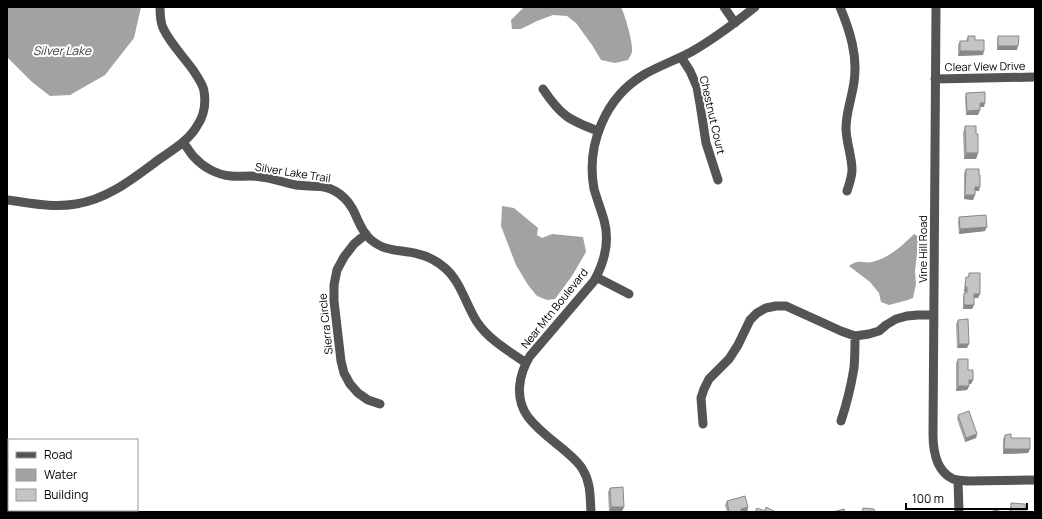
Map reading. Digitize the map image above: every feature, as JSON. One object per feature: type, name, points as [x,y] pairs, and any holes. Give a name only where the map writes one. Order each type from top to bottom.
[{"type":"street","points":[[7,200],[56,206],[78,204],[95,199],[114,191],[134,178],[184,142],[197,127],[203,114],[205,103],[204,89],[198,77],[168,37],[160,16],[160,7]]},
{"type":"street","points":[[724,7],[735,23]]},
{"type":"street","name":"Near Mtn Boulevard","points":[[591,512],[588,480],[583,469],[527,416],[522,405],[519,392],[520,380],[530,356],[596,277],[606,253],[605,222],[594,189],[592,170],[593,151],[598,131],[605,115],[628,86],[643,75],[681,57],[719,35],[755,7]]},
{"type":"street","points":[[840,7],[852,42],[855,62],[854,82],[846,118],[846,136],[852,162],[852,172],[847,191]]},
{"type":"street","name":"Vine Hill Road","points":[[936,7],[932,434],[933,448],[941,469],[952,479],[958,480]]},
{"type":"street","name":"Chestnut Court","points":[[681,57],[690,71],[697,87],[706,143],[718,180]]},
{"type":"street","name":"Clear View Drive","points":[[935,79],[1035,77]]},
{"type":"street","points":[[543,89],[553,103],[570,120],[598,131]]},
{"type":"street","name":"Silver Lake Trail","points":[[184,142],[193,156],[215,172],[229,176],[261,176],[296,185],[324,187],[345,198],[352,207],[359,224],[370,239],[380,246],[392,250],[419,254],[433,260],[445,268],[455,279],[478,324],[491,337],[526,363]]},
{"type":"street","name":"Sierra Circle","points":[[366,234],[354,244],[344,257],[337,270],[334,285],[334,301],[341,361],[344,373],[350,384],[358,393],[368,400],[380,404]]},
{"type":"street","points":[[596,277],[629,294]]},
{"type":"street","points":[[703,424],[701,398],[704,389],[709,380],[729,359],[738,345],[750,320],[766,308],[786,306],[855,336],[879,331],[886,324],[907,316],[934,315]]},
{"type":"street","points":[[842,421],[852,381],[855,336]]},
{"type":"street","points":[[958,512],[958,480],[1035,480]]},
{"type":"water","name":"Silver Lake","points":[[7,7],[141,7],[134,38],[105,75],[70,95],[50,96],[32,82],[7,57]]},
{"type":"water","points":[[524,7],[621,7],[630,35],[632,47],[631,55],[628,60],[615,63],[601,60],[576,23],[567,16],[553,15],[521,29],[512,29],[511,20]]},
{"type":"water","points":[[502,206],[514,208],[538,228],[537,235],[542,238],[552,234],[583,237],[586,252],[572,276],[555,299],[547,300],[537,296],[528,285],[516,265],[501,226]]},
{"type":"water","points":[[914,234],[919,237],[915,271],[916,284],[913,298],[889,305],[881,302],[879,293],[870,282],[849,266],[856,262],[872,262],[884,258],[900,247]]},
{"type":"building","points":[[968,36],[975,36],[975,40],[984,40],[984,51],[960,51],[960,41],[968,41]]},
{"type":"building","points":[[998,36],[1019,36],[1018,46],[998,46]]},
{"type":"building","points":[[985,92],[985,103],[980,103],[980,110],[967,111],[966,93]]},
{"type":"building","points":[[965,126],[976,126],[976,134],[978,134],[978,153],[966,153]]},
{"type":"building","points":[[966,169],[979,169],[980,187],[975,187],[975,195],[965,195]]},
{"type":"building","points":[[986,215],[987,227],[960,229],[959,217]]},
{"type":"building","points":[[969,273],[980,273],[980,294],[974,294],[974,305],[964,305],[964,293],[967,293],[967,287],[965,287],[966,277],[969,277]]},
{"type":"building","points":[[968,319],[969,344],[959,344],[958,320]]},
{"type":"building","points":[[958,359],[968,359],[968,370],[973,370],[973,380],[969,380],[969,386],[958,386]]},
{"type":"building","points":[[969,411],[977,434],[966,438],[958,415]]},
{"type":"building","points":[[1011,434],[1011,438],[1030,438],[1030,449],[1004,449],[1005,435]]},
{"type":"building","points":[[623,487],[624,507],[611,507],[610,488]]},
{"type":"building","points":[[745,496],[748,507],[741,509],[741,512],[729,512],[727,501]]},
{"type":"building","points":[[1011,503],[1025,504],[1026,512],[1011,512]]},
{"type":"building","points":[[766,507],[776,512],[755,512],[757,508],[765,511]]},
{"type":"building","points":[[863,508],[874,509],[874,511],[880,512],[862,512]]},
{"type":"building","points":[[844,509],[845,512],[833,512]]},
{"type":"building","points":[[998,510],[999,512],[988,512]]}]
